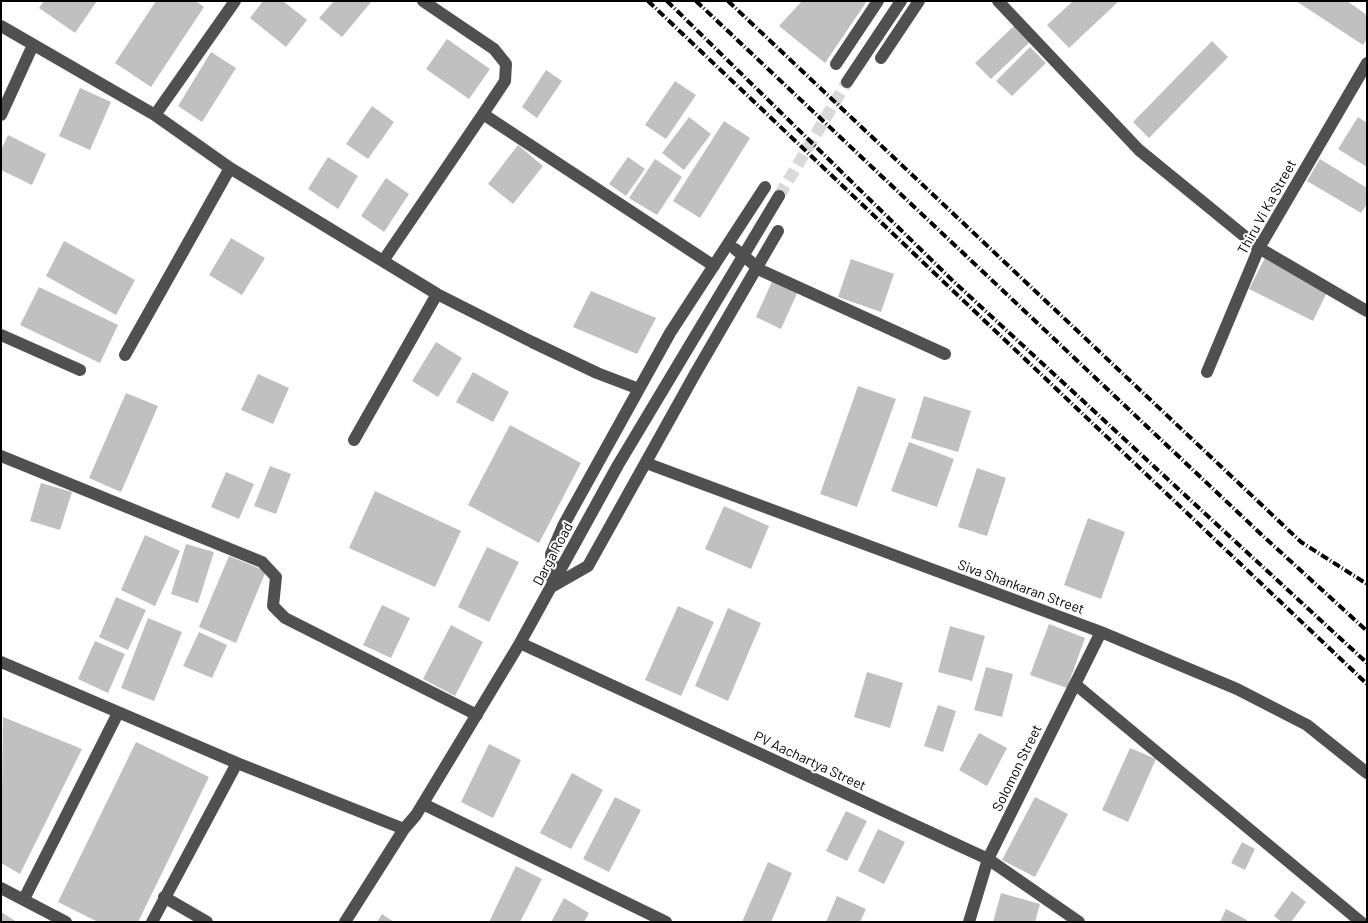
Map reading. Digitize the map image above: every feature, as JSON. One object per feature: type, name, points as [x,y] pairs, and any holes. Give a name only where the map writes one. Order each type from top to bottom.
[{"type":"street","points":[[155,115],[235,1]]},
{"type":"street","points":[[383,261],[506,81],[506,64],[494,48],[423,1]]},
{"type":"street","points":[[836,64],[878,1]]},
{"type":"street","points":[[847,82],[901,1]]},
{"type":"street","points":[[881,58],[919,1]]},
{"type":"street","points":[[998,1],[1139,150],[1259,248],[1367,311]]},
{"type":"street","points":[[1,26],[155,115],[230,168],[436,294],[597,373],[639,389]]},
{"type":"street","points":[[1,115],[33,45]]},
{"type":"street","name":"Thiru Vi Ka Street","points":[[1207,372],[1259,248],[1367,64]]},
{"type":"street","points":[[484,114],[714,266]]},
{"type":"street","points":[[125,355],[230,168]]},
{"type":"street","points":[[765,187],[732,246],[714,266],[670,333],[563,526],[551,554],[553,586],[588,566],[755,265],[778,232]]},
{"type":"street","name":"Darga Road","points":[[345,922],[404,830],[423,804],[477,715],[553,586],[618,465],[779,196]]},
{"type":"street","points":[[732,246],[755,265],[945,354]]},
{"type":"street","points":[[354,440],[436,294]]},
{"type":"street","points":[[1,335],[80,370]]},
{"type":"street","points":[[1,456],[262,562],[276,577],[272,606],[284,618],[477,715]]},
{"type":"street","name":"Siva Shankaran Street","points":[[646,463],[1101,632],[1237,689],[1307,725],[1367,773]]},
{"type":"street","name":"Solomon Street","points":[[970,922],[988,859],[1101,632]]},
{"type":"street","name":"PV Aachartya Street","points":[[520,643],[988,859],[1079,922]]},
{"type":"street","points":[[1,662],[237,763],[404,830]]},
{"type":"street","points":[[1075,684],[1361,922]]},
{"type":"street","points":[[24,899],[118,713]]},
{"type":"street","points":[[152,922],[237,763]]},
{"type":"street","points":[[423,804],[666,922]]},
{"type":"street","points":[[1,888],[66,922]]},
{"type":"street","points":[[164,897],[207,922]]},
{"type":"building","points":[[44,1],[97,1],[75,33],[39,8]]},
{"type":"building","points":[[156,1],[196,1],[204,7],[151,87],[115,63]]},
{"type":"building","points":[[263,1],[283,1],[307,20],[286,47],[250,18]]},
{"type":"building","points":[[334,1],[372,1],[342,37],[319,18]]},
{"type":"building","points":[[802,1],[867,1],[825,63],[779,26]]},
{"type":"building","points":[[1073,1],[1119,1],[1069,48],[1047,25]]},
{"type":"building","points":[[1296,1],[1347,1],[1367,15],[1367,39],[1363,45]]},
{"type":"building","points":[[1016,24],[1032,40],[991,79],[975,63]]},
{"type":"building","points":[[447,39],[490,69],[469,99],[426,69]]},
{"type":"building","points":[[1212,41],[1228,57],[1149,138],[1133,122]]},
{"type":"building","points":[[1030,47],[1046,63],[1012,96],[996,81]]},
{"type":"building","points":[[211,52],[236,68],[202,122],[178,106]]},
{"type":"building","points":[[546,70],[562,81],[537,118],[522,107]]},
{"type":"building","points":[[675,81],[696,95],[666,139],[645,125]]},
{"type":"building","points":[[80,88],[111,102],[90,150],[59,136]]},
{"type":"building","points":[[372,106],[394,122],[368,159],[346,144]]},
{"type":"building","points":[[689,117],[711,134],[684,170],[662,153]]},
{"type":"building","points":[[1358,117],[1367,123],[1367,167],[1338,149]]},
{"type":"building","points":[[724,121],[750,138],[700,218],[673,201]]},
{"type":"building","points":[[8,135],[46,154],[32,185],[1,170],[1,150]]},
{"type":"building","points":[[518,145],[543,166],[513,204],[488,184]]},
{"type":"building","points":[[328,157],[358,176],[338,209],[308,189]]},
{"type":"building","points":[[628,157],[645,169],[626,196],[609,184]]},
{"type":"building","points":[[655,159],[682,177],[657,215],[629,198]]},
{"type":"building","points":[[1320,159],[1367,188],[1367,204],[1361,213],[1307,181]]},
{"type":"building","points":[[386,178],[409,194],[384,232],[361,216]]},
{"type":"building","points":[[231,238],[265,258],[242,295],[209,275]]},
{"type":"building","points":[[64,241],[135,280],[116,315],[46,276]]},
{"type":"building","points":[[1267,254],[1330,286],[1313,321],[1249,289]]},
{"type":"building","points":[[851,259],[894,274],[881,312],[838,297]]},
{"type":"building","points":[[774,277],[799,289],[781,329],[756,317]]},
{"type":"building","points":[[39,287],[118,325],[100,363],[20,325]]},
{"type":"building","points":[[591,291],[656,318],[637,354],[573,327]]},
{"type":"building","points":[[436,342],[462,358],[438,397],[412,381]]},
{"type":"building","points":[[473,372],[509,392],[493,422],[456,402]]},
{"type":"building","points":[[258,374],[289,388],[273,424],[241,410]]},
{"type":"building","points":[[858,386],[896,399],[857,507],[820,494]]},
{"type":"building","points":[[126,393],[158,406],[121,492],[89,478]]},
{"type":"building","points":[[924,396],[971,411],[958,452],[911,438]]},
{"type":"building","points":[[510,425],[581,463],[539,543],[468,505]]},
{"type":"building","points":[[909,442],[954,459],[937,507],[891,491]]},
{"type":"building","points":[[270,466],[291,474],[276,514],[254,506]]},
{"type":"building","points":[[977,468],[1006,478],[987,536],[958,527]]},
{"type":"building","points":[[226,472],[254,484],[239,519],[211,507]]},
{"type":"building","points":[[41,483],[72,492],[60,530],[30,521]]},
{"type":"building","points":[[375,491],[461,531],[435,587],[349,548]]},
{"type":"building","points":[[724,506],[769,526],[751,569],[705,549]]},
{"type":"building","points":[[1088,518],[1125,532],[1101,599],[1064,585]]},
{"type":"building","points":[[145,535],[180,551],[155,606],[121,590]]},
{"type":"building","points":[[186,544],[214,552],[198,603],[171,594]]},
{"type":"building","points":[[487,547],[519,562],[489,622],[458,607]]},
{"type":"building","points":[[229,556],[266,571],[236,643],[199,627]]},
{"type":"building","points":[[116,597],[146,610],[128,650],[99,637]]},
{"type":"building","points":[[382,605],[410,618],[391,658],[363,645]]},
{"type":"building","points":[[678,606],[714,622],[681,696],[645,680]]},
{"type":"building","points":[[728,608],[761,623],[728,701],[695,686]]},
{"type":"building","points":[[148,618],[182,632],[154,701],[121,688]]},
{"type":"building","points":[[1049,624],[1085,638],[1067,688],[1030,675]]},
{"type":"building","points":[[451,625],[483,642],[455,696],[423,679]]},
{"type":"building","points":[[950,626],[985,636],[972,681],[938,672]]},
{"type":"building","points":[[199,632],[227,645],[212,678],[183,666]]},
{"type":"building","points":[[95,641],[125,654],[108,693],[78,679]]},
{"type":"building","points":[[986,667],[1013,674],[1002,717],[974,710]]},
{"type":"building","points":[[867,672],[903,683],[890,728],[854,717]]},
{"type":"building","points":[[938,705],[956,711],[943,752],[924,746]]},
{"type":"building","points":[[3,717],[82,749],[20,874],[1,863]]},
{"type":"building","points":[[979,733],[1007,748],[987,786],[959,770]]},
{"type":"building","points":[[136,742],[209,777],[138,922],[98,922],[58,902]]},
{"type":"building","points":[[489,744],[521,760],[493,818],[461,802]]},
{"type":"building","points":[[1130,748],[1156,759],[1128,822],[1102,810]]},
{"type":"building","points":[[572,773],[603,790],[571,849],[540,833]]},
{"type":"building","points":[[615,797],[641,810],[609,872],[583,859]]},
{"type":"building","points":[[1035,797],[1068,814],[1035,877],[1002,860]]},
{"type":"building","points":[[846,811],[867,821],[847,861],[826,851]]},
{"type":"building","points":[[878,829],[905,842],[884,884],[858,871]]},
{"type":"building","points":[[1242,842],[1255,849],[1245,870],[1231,863]]},
{"type":"building","points":[[768,862],[792,873],[771,922],[742,922]]},
{"type":"building","points":[[516,866],[542,879],[520,922],[489,922]]},
{"type":"building","points":[[1292,891],[1306,902],[1291,922],[1282,922],[1274,916]]},
{"type":"building","points":[[1001,893],[1040,904],[1035,922],[993,922]]},
{"type":"building","points":[[837,896],[866,909],[860,922],[826,922]]},
{"type":"building","points":[[564,898],[589,913],[584,922],[551,922]]},
{"type":"building","points":[[1226,909],[1247,920],[1246,922],[1220,922]]},
{"type":"building","points":[[1,912],[17,922],[1,922]]},
{"type":"building","points":[[382,914],[394,922],[377,922]]},
{"type":"tunnel","points":[[779,196],[847,82]]},
{"type":"railway","points":[[648,1],[1367,684]]},
{"type":"railway","points":[[667,1],[953,281],[1367,663]]},
{"type":"railway","points":[[696,1],[1263,536],[1367,631]]},
{"type":"railway","points":[[728,1],[1301,542],[1367,584]]}]
